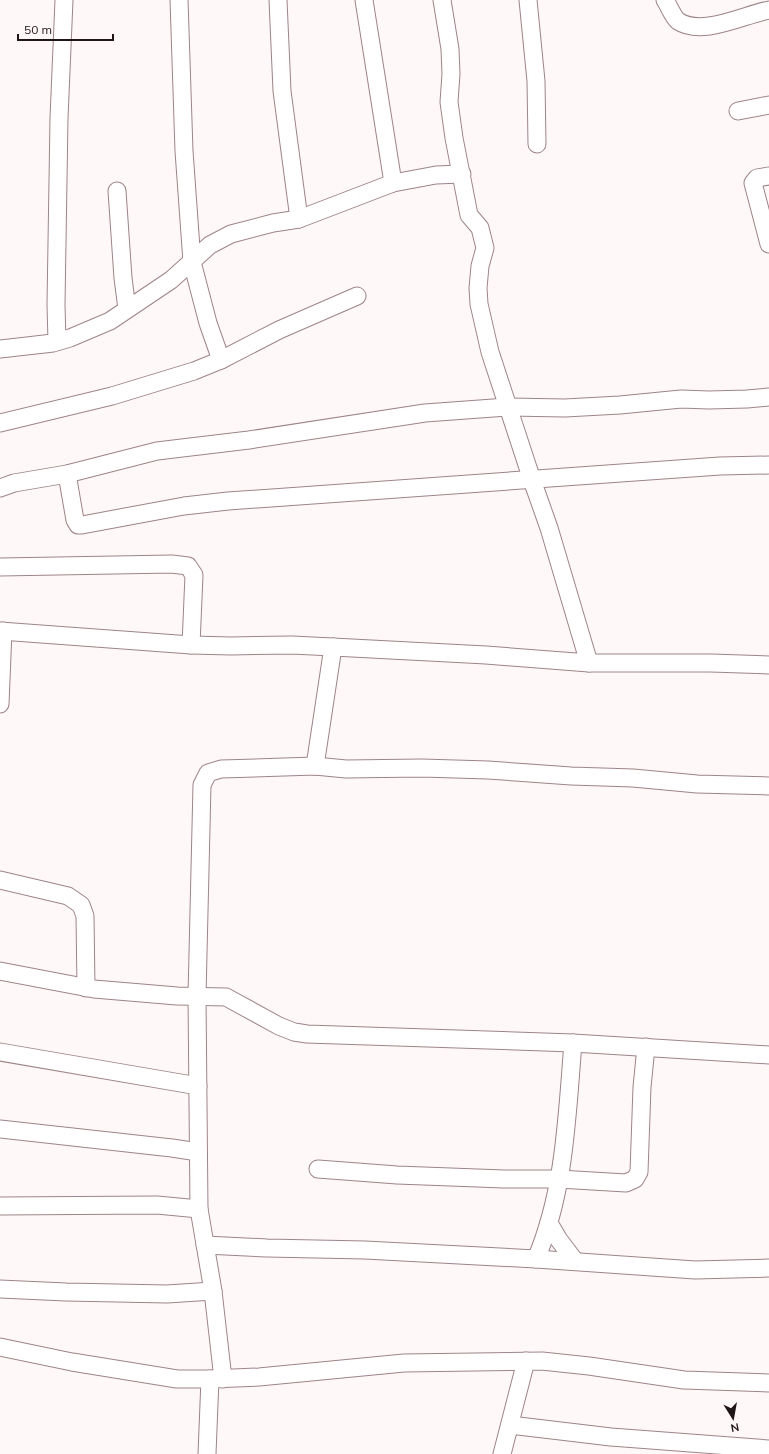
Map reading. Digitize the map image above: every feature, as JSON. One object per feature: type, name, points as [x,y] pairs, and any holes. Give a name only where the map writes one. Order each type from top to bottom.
[{"type":"street","points":[[57,342],[58,126],[64,0]]},
{"type":"street","points":[[179,0],[183,129],[192,262],[208,323],[221,360]]},
{"type":"street","points":[[278,0],[282,91],[299,219]]},
{"type":"street","points":[[364,0],[392,183]]},
{"type":"street","points":[[442,0],[450,50],[451,74],[449,102],[469,215],[480,228],[484,248],[480,266],[478,288],[479,304],[490,352],[549,528],[589,663]]},
{"type":"street","points":[[528,0],[536,81],[537,144]]},
{"type":"street","points":[[665,0],[677,20],[690,26],[712,26],[769,10]]},
{"type":"street","points":[[738,111],[769,104]]},
{"type":"street","points":[[0,349],[57,342],[110,321],[171,280],[210,245],[231,234],[273,223],[299,219],[392,183],[436,175],[462,174]]},
{"type":"street","points":[[769,176],[757,178],[753,183],[769,244]]},
{"type":"street","points":[[117,191],[123,278],[127,309]]},
{"type":"street","points":[[0,423],[112,396],[194,371],[221,360],[279,330],[357,296]]},
{"type":"street","points":[[0,488],[14,483],[67,474],[158,451],[249,440],[425,413],[508,407],[565,408],[620,405],[681,399],[709,400],[769,397]]},
{"type":"street","points":[[67,474],[75,520],[78,525],[82,525],[184,506],[720,466],[769,465]]},
{"type":"street","points":[[0,567],[172,564],[188,566],[194,574],[190,645]]},
{"type":"street","points":[[0,704],[2,631],[190,645],[292,645],[486,655],[589,663],[769,664]]},
{"type":"street","points":[[315,766],[333,647]]},
{"type":"street","points":[[208,1454],[217,1379],[214,1291],[199,1209],[197,996],[202,785],[208,773],[221,769],[315,766],[346,769],[422,768],[633,778],[697,784],[769,786]]},
{"type":"street","points":[[0,880],[68,896],[81,905],[85,916],[86,988]]},
{"type":"street","points":[[0,971],[86,988],[178,996],[226,996],[279,1026],[294,1032],[306,1034],[573,1043],[769,1055]]},
{"type":"street","points":[[536,1259],[549,1223],[563,1157],[573,1043]]},
{"type":"street","points":[[318,1169],[397,1175],[626,1182],[635,1178],[639,1172],[642,1087],[646,1047]]},
{"type":"street","points":[[0,1052],[198,1086]]},
{"type":"street","points":[[0,1129],[198,1152]]},
{"type":"street","points":[[0,1206],[157,1206],[199,1209]]},
{"type":"street","points":[[549,1223],[559,1240],[575,1261]]},
{"type":"street","points":[[205,1245],[365,1250],[575,1261],[695,1270],[769,1268]]},
{"type":"street","points":[[0,1289],[167,1294],[214,1291]]},
{"type":"street","points":[[0,1348],[72,1362],[177,1379],[259,1377],[404,1363],[542,1361],[589,1366],[684,1380],[769,1382]]},
{"type":"street","points":[[502,1454],[526,1361]]},
{"type":"street","points":[[510,1425],[612,1437],[769,1449]]}]
